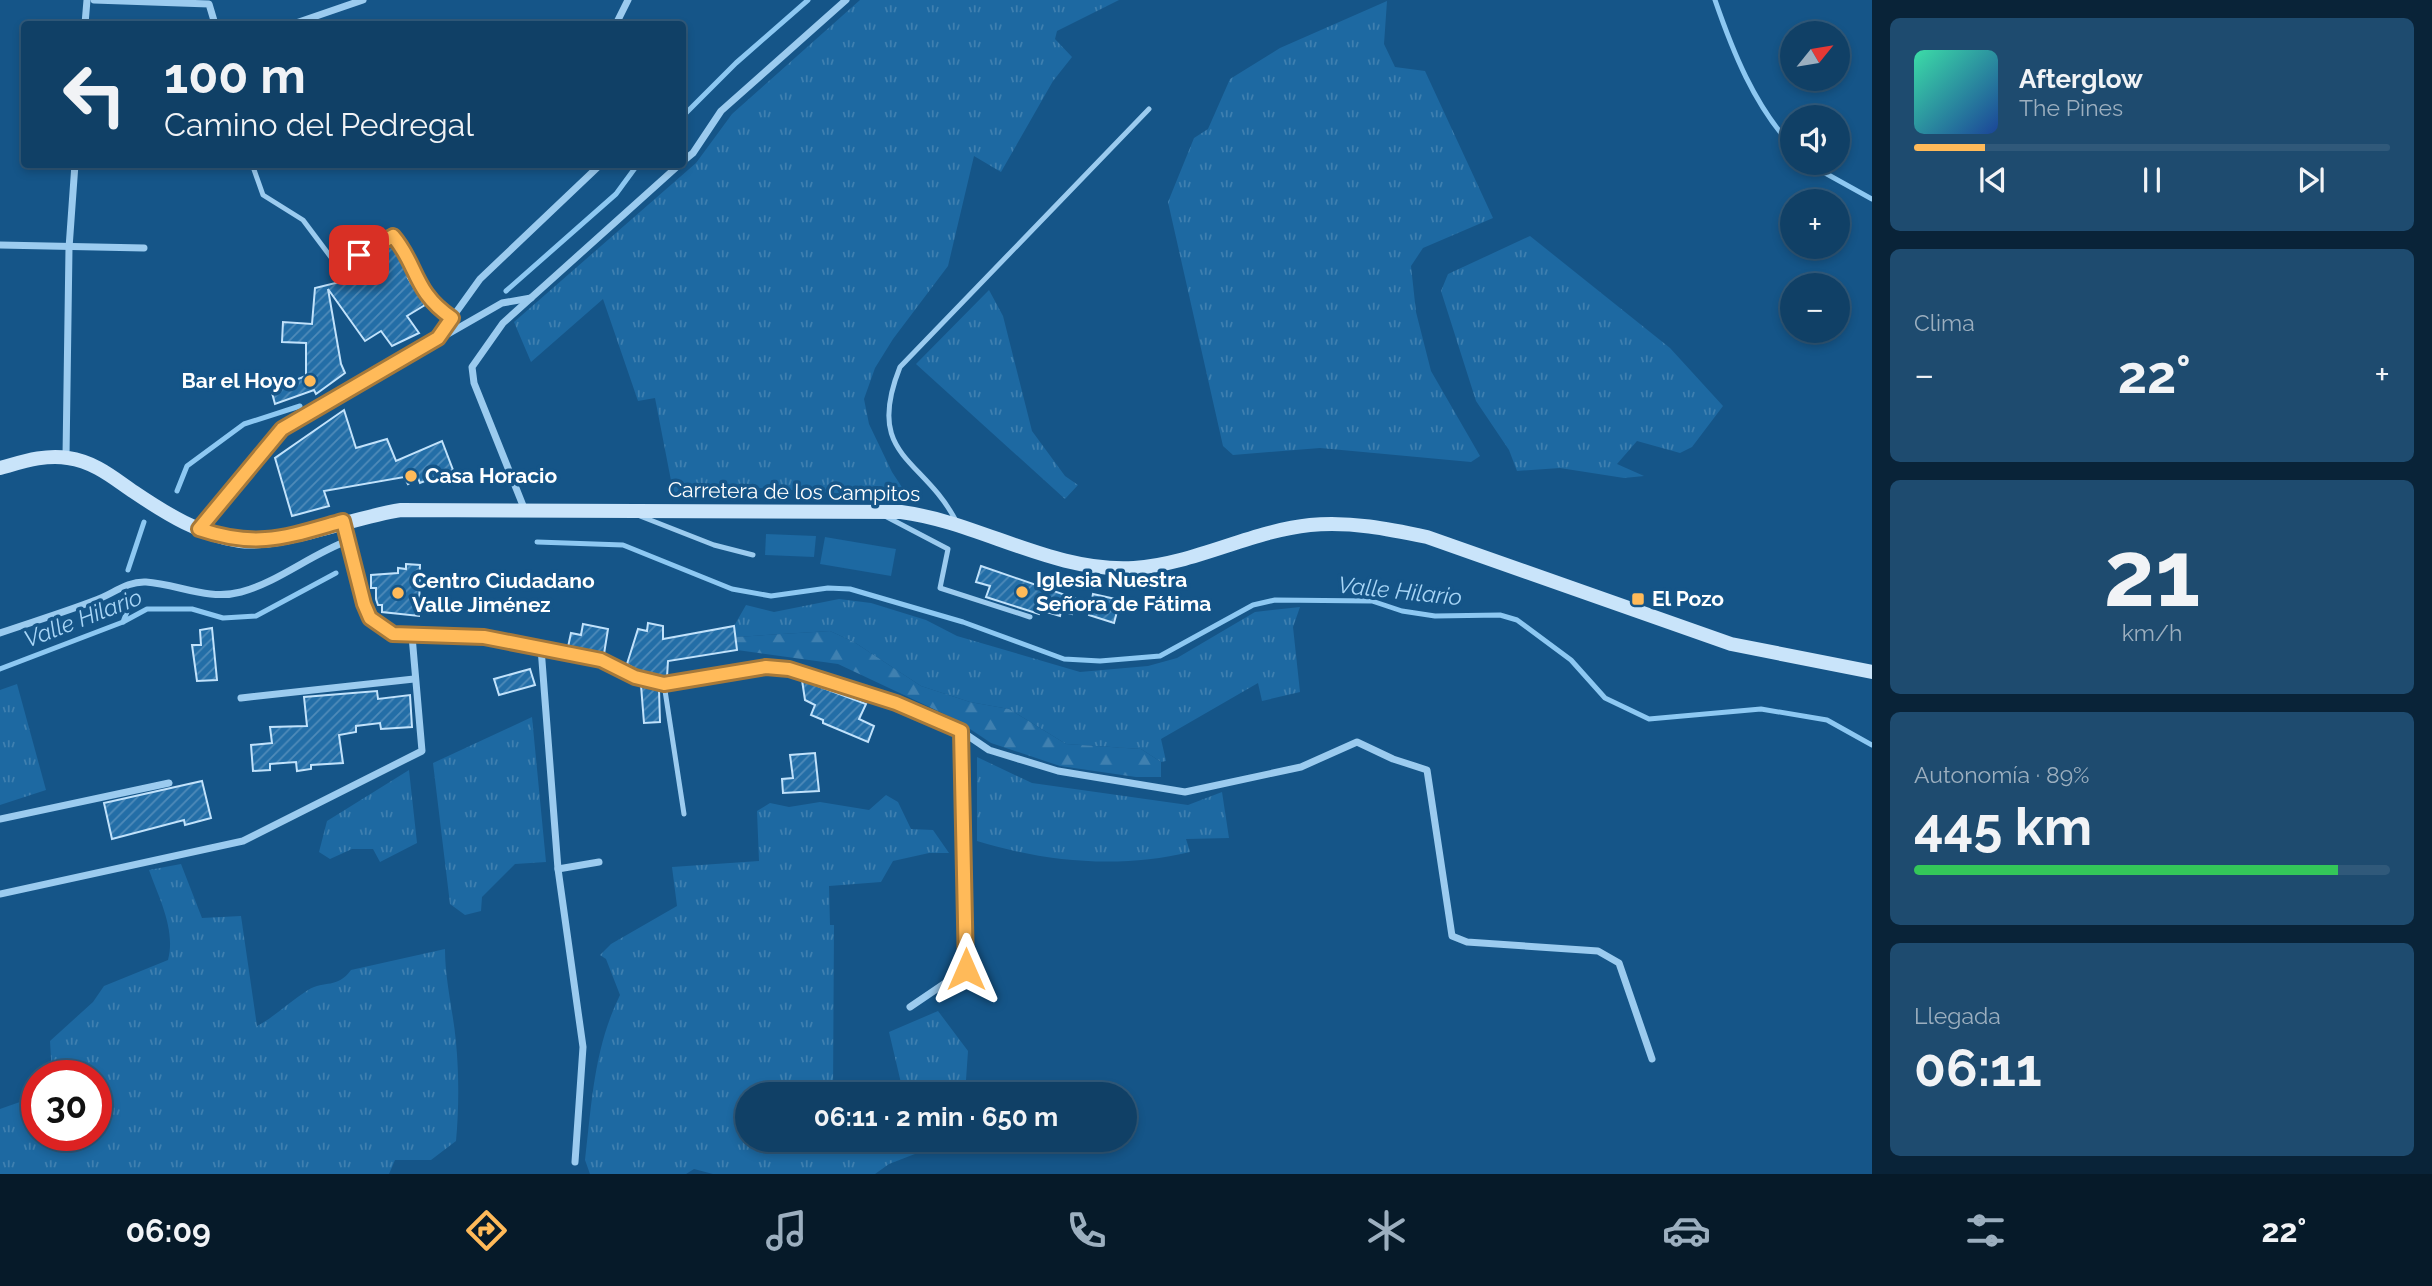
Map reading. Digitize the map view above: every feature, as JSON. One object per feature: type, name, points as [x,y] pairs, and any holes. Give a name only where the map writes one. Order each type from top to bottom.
[{"type":"main road","name":"Carretera de los Campitos","points":[[0,468],[42,458],[66,457],[110,473],[133,491],[199,529],[241,541],[273,540],[343,521],[401,510],[876,512],[930,516],[1068,561],[1133,568],[1165,563],[1308,525],[1382,527],[1427,537],[1731,644],[1872,672]]},
{"type":"street","points":[[85,21],[87,0]]},
{"type":"street","points":[[94,0],[209,4],[214,21]]},
{"type":"street","points":[[302,21],[363,0]]},
{"type":"street","points":[[618,21],[628,0]]},
{"type":"street","points":[[686,157],[722,111],[846,0]]},
{"type":"street","points":[[66,457],[69,248],[75,168]]},
{"type":"street","points":[[438,338],[481,279],[597,168]]},
{"type":"street","points":[[524,509],[472,375],[472,367],[503,323],[675,168]]},
{"type":"street","points":[[0,245],[144,248]]},
{"type":"street","points":[[199,529],[282,429],[502,303],[532,298]]},
{"type":"street","points":[[343,521],[346,541],[370,618],[393,634],[484,637],[601,660],[635,677],[664,684],[766,667],[789,669],[896,703],[961,731],[989,750],[1058,771],[1185,792],[1301,767],[1357,742],[1393,759],[1427,770],[1452,936],[1467,942],[1598,951],[1619,963],[1652,1059]]},
{"type":"street","points":[[0,633],[99,599],[127,585],[145,582],[201,593],[229,595],[243,592],[263,584],[318,552],[346,541]]},
{"type":"street","points":[[0,894],[243,841],[422,751],[412,636]]},
{"type":"street","points":[[541,648],[558,869],[583,1047],[575,1162]]},
{"type":"street","points":[[241,698],[414,679]]},
{"type":"street","points":[[910,1007],[966,969],[961,731]]},
{"type":"street","points":[[0,819],[169,783]]},
{"type":"street","points":[[558,869],[599,862]]},
{"type":"lane","points":[[959,527],[947,503],[911,467],[890,431],[888,411],[892,386],[900,367],[1149,110]]},
{"type":"lane","points":[[253,168],[263,195],[303,220],[333,260],[342,262],[393,236],[435,307],[452,318]]},
{"type":"lane","points":[[624,509],[676,532],[753,555]]},
{"type":"lane","points":[[876,512],[948,549],[940,588],[1030,617]]},
{"type":"lane","points":[[664,684],[684,814]]},
{"type":"green space","points":[[860,0],[1119,0],[1057,31],[1055,39],[1072,57],[1053,81],[1001,172],[974,156],[948,266],[893,339],[875,368],[864,399],[869,424],[892,472],[909,498],[746,487],[674,496],[655,398],[638,401],[603,299],[531,362],[514,322],[696,163],[732,114]]},
{"type":"green space","points":[[1387,1],[1384,44],[1395,67],[1425,71],[1493,218],[1423,248],[1411,266],[1416,312],[1431,371],[1480,456],[1471,462],[1320,448],[1233,455],[1223,446],[1168,202],[1194,138],[1208,129],[1230,79],[1280,48]]},
{"type":"green space","points":[[1530,236],[1670,348],[1723,406],[1692,447],[1680,453],[1637,441],[1617,464],[1644,476],[1624,478],[1560,468],[1517,471],[1509,450],[1476,401],[1441,291],[1448,274]]},
{"type":"green space","points":[[989,290],[1003,316],[1032,431],[1065,476],[1078,485],[1065,499],[916,364]]},
{"type":"green space","points":[[766,534],[816,536],[814,557],[765,555]]},
{"type":"green space","points":[[825,537],[896,549],[891,576],[820,564]]},
{"type":"green space","points":[[839,599],[871,603],[926,620],[957,636],[1080,672],[1148,666],[1177,658],[1255,612],[1300,607],[1293,627],[1300,692],[1262,701],[1258,683],[1161,739],[1166,761],[1161,762],[1141,749],[1066,744],[1009,709],[970,702],[921,686],[854,642],[830,631],[736,637],[734,626],[746,605],[774,612]]},
{"type":"green space","points":[[830,631],[854,642],[921,686],[970,702],[1009,709],[1066,744],[1141,749],[1161,762],[1161,777],[1136,777],[1060,766],[991,743],[955,719],[838,664],[737,650],[736,637]]},
{"type":"green space","points":[[17,684],[46,790],[0,805],[0,690]]},
{"type":"green space","points":[[532,717],[546,862],[515,864],[482,897],[481,911],[465,915],[450,904],[433,763]]},
{"type":"green space","points":[[977,757],[1032,783],[1188,805],[1222,792],[1229,838],[1186,839],[1190,852],[1110,862],[1029,854],[977,841]]},
{"type":"green space","points":[[409,770],[417,843],[380,862],[373,849],[352,849],[330,859],[319,852],[327,821]]},
{"type":"green space","points":[[886,795],[898,802],[911,829],[933,830],[949,853],[929,853],[893,861],[881,882],[829,886],[830,925],[834,925],[833,1082],[735,1082],[735,1152],[920,1152],[889,1164],[875,1174],[713,1174],[694,1169],[686,1174],[590,1174],[585,1160],[595,1075],[611,1015],[620,995],[606,959],[600,955],[611,944],[677,906],[672,867],[759,861],[757,811],[770,803],[789,807],[820,802],[869,810]]},
{"type":"green space","points":[[181,864],[202,918],[241,916],[257,1026],[308,990],[341,980],[351,970],[445,949],[457,1054],[456,1141],[431,1160],[395,1160],[389,1174],[0,1174],[0,1109],[21,1102],[21,1151],[112,1151],[112,1060],[51,1060],[50,1041],[93,1002],[104,986],[168,960],[168,926],[149,870]]},
{"type":"green space","points":[[938,1011],[968,1051],[966,1082],[901,1082],[889,1032]]},
{"type":"building","points":[[391,243],[425,305],[407,316],[419,333],[392,346],[381,331],[365,341],[328,289],[341,364],[345,373],[316,394],[314,390],[275,404],[271,389],[306,376],[306,343],[282,342],[283,322],[312,324],[315,288],[356,278],[355,261]]},
{"type":"building","points":[[344,410],[356,448],[387,439],[396,461],[442,441],[453,470],[420,483],[418,478],[408,484],[404,477],[324,491],[329,506],[292,516],[275,458]]},
{"type":"building","name":"Centro Ciudadano Valle Jiménez","points":[[406,564],[420,565],[419,616],[382,612],[382,605],[378,605],[376,599],[376,588],[371,588],[371,575],[398,573],[398,568],[406,569]]},
{"type":"building","name":"Iglesia Nuestra Señora de Fátima","points":[[981,566],[1077,599],[1072,614],[1061,611],[1060,616],[1040,610],[1039,614],[986,597],[990,586],[976,582]]},
{"type":"building","points":[[1093,594],[1120,600],[1114,623],[1089,615]]},
{"type":"building","points":[[648,623],[663,626],[663,639],[734,626],[737,650],[668,661],[667,677],[640,672],[627,664],[638,629],[647,631]]},
{"type":"building","points":[[583,624],[608,629],[604,654],[568,647],[571,633],[581,635]]},
{"type":"building","points":[[212,628],[217,680],[197,681],[192,645],[201,645],[200,630]]},
{"type":"building","points":[[530,669],[535,685],[499,695],[494,679]]},
{"type":"building","points":[[802,680],[866,704],[859,719],[874,726],[868,742],[811,715],[815,705],[805,700]]},
{"type":"building","points":[[641,685],[659,689],[660,722],[644,723]]},
{"type":"building","points":[[377,691],[378,699],[410,695],[412,727],[381,729],[380,723],[356,726],[356,732],[339,735],[343,763],[311,765],[311,769],[297,771],[296,762],[270,764],[270,770],[253,771],[251,745],[272,743],[270,727],[307,726],[304,697]]},
{"type":"building","points":[[815,753],[819,791],[783,793],[782,779],[793,778],[790,755]]},
{"type":"building","points":[[202,781],[211,818],[185,825],[184,820],[112,839],[104,803]]},
{"type":"waterway","points":[[686,113],[736,63],[808,0]]},
{"type":"waterway","points":[[1715,0],[1746,77],[1766,113],[1780,131]]},
{"type":"waterway","points":[[506,291],[616,194],[635,168]]},
{"type":"waterway","points":[[1829,175],[1872,199]]},
{"type":"waterway","points":[[177,491],[187,466],[244,424],[300,406]]},
{"type":"waterway","points":[[128,570],[144,522]]},
{"type":"waterway","name":"Valle Hilario","points":[[537,542],[623,545],[732,589],[771,596],[828,588],[850,589],[963,622],[1064,659],[1100,661],[1160,656],[1253,605],[1275,600],[1372,601],[1402,611],[1435,616],[1500,615],[1517,620],[1571,660],[1605,698],[1649,719],[1761,709],[1827,720],[1872,745]]},
{"type":"waterway","name":"Valle Hilario","points":[[0,669],[123,622],[147,609],[192,609],[223,618],[256,616],[336,573]]},
{"type":"waterway","points":[[123,622],[130,604]]},
{"type":"place","name":"Bar el Hoyo","points":[[310,381]]},
{"type":"place","name":"Casa Horacio","points":[[411,476]]},
{"type":"place","name":"Iglesia Nuestra Señora de Fátima","points":[[1022,592]]},
{"type":"place","name":"Centro Ciudadano Valle Jiménez","points":[[398,593]]},
{"type":"place","name":"El Pozo","points":[[1638,599]]},
{"type":"route","points":[[359,255],[393,236],[414,278],[435,307],[452,318],[438,338],[282,429],[199,529],[241,541],[273,540],[343,521],[353,567],[370,618],[393,634],[484,637],[601,660],[635,677],[664,684],[766,667],[789,669],[896,703],[961,731],[966,858],[966,969]]}]
